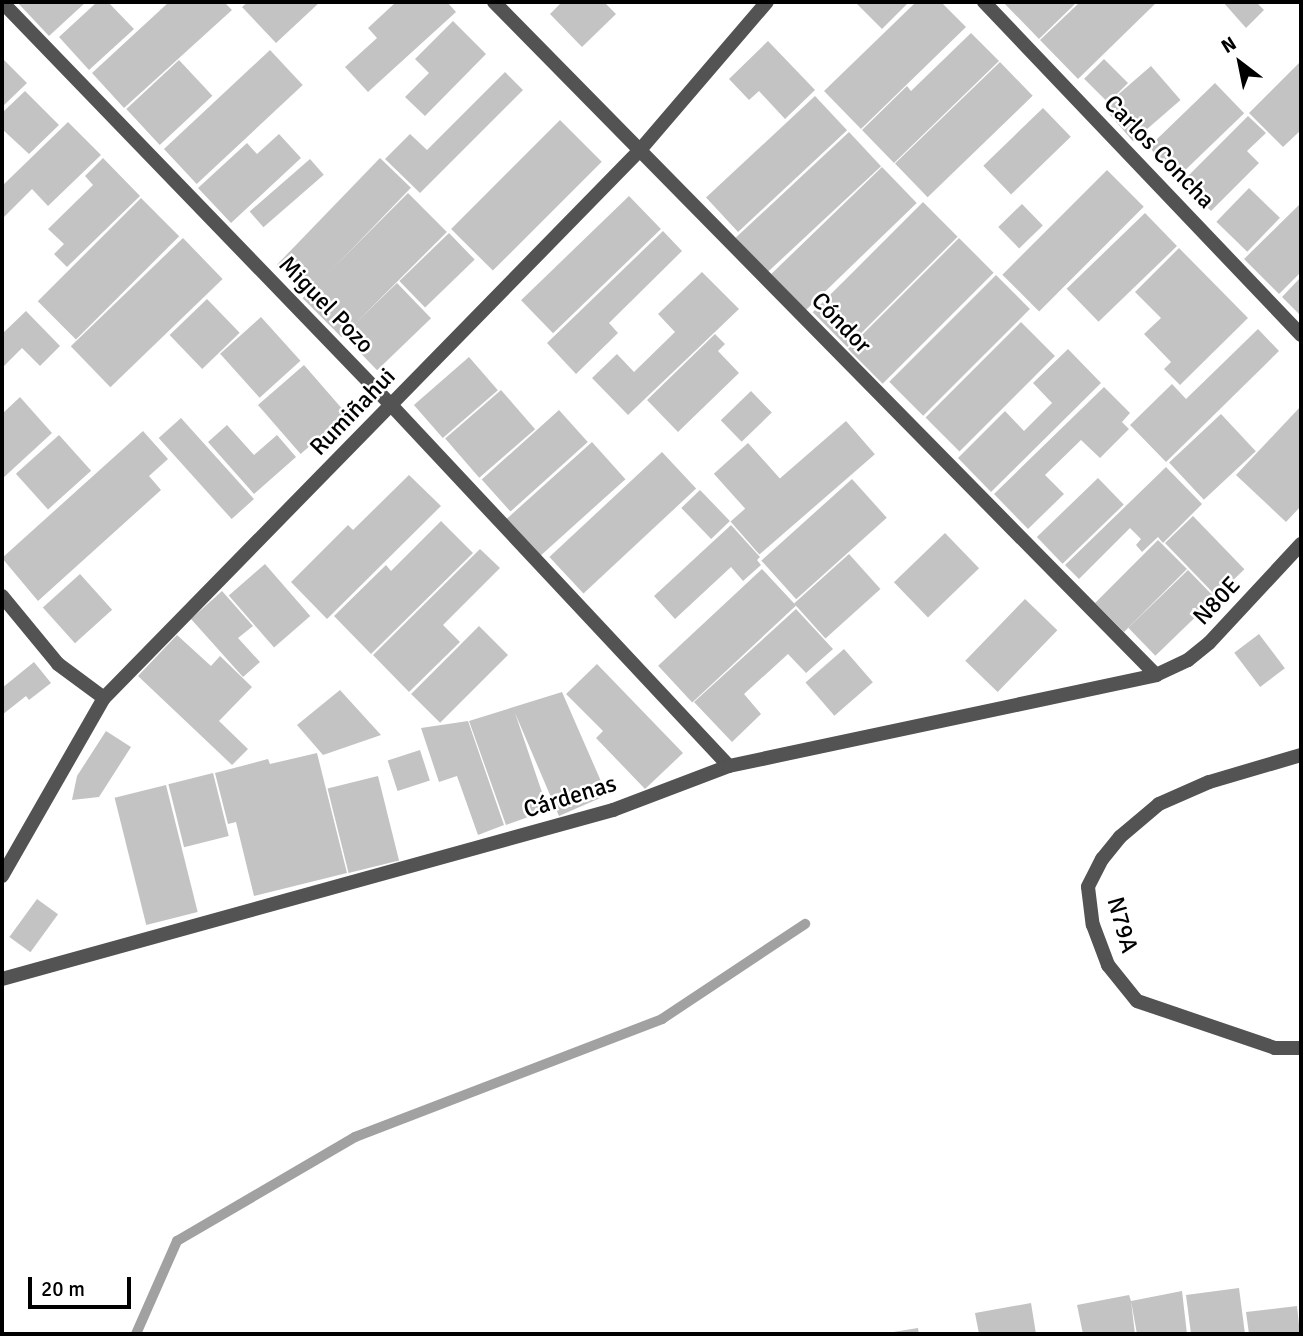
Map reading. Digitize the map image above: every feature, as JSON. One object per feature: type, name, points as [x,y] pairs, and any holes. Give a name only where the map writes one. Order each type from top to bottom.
[{"type":"street","name":"Miguel Pozo","points":[[2,2],[392,406],[729,766]]},
{"type":"street","name":"Cóndor","points":[[494,2],[1156,675]]},
{"type":"street","name":"Rumiñahui","points":[[2,876],[104,698],[640,150],[767,2]]},
{"type":"street","name":"Carlos Concha","points":[[984,2],[1301,335]]},
{"type":"street","name":"N80E","points":[[1156,675],[1188,660],[1209,643],[1301,544]]},
{"type":"street","points":[[2,596],[58,664],[104,698]]},
{"type":"street","name":"Cárdenas","points":[[2,979],[612,810],[729,766],[1156,675]]},
{"type":"street","name":"N79A","points":[[1301,755],[1209,782],[1159,804],[1119,837],[1102,859],[1088,887],[1093,925],[1108,965],[1137,1001],[1275,1048],[1301,1048]]},
{"type":"building","points":[[17,2],[86,2],[49,36]]},
{"type":"building","points":[[97,2],[108,2],[134,29],[89,70],[59,37]]},
{"type":"building","points":[[169,2],[224,2],[232,10],[124,108],[92,73]]},
{"type":"building","points":[[248,2],[320,2],[276,43],[242,7]]},
{"type":"building","points":[[396,2],[447,2],[456,12],[368,92],[345,67],[377,38],[368,28]]},
{"type":"building","points":[[562,2],[604,2],[616,14],[582,47],[550,14]]},
{"type":"building","points":[[855,2],[909,2],[882,29]]},
{"type":"building","points":[[916,2],[941,2],[966,27],[861,129],[824,91]]},
{"type":"building","points":[[1003,2],[1077,2],[1039,39]]},
{"type":"building","points":[[1080,2],[1157,2],[1078,79],[1040,40]]},
{"type":"building","points":[[1223,2],[1256,2],[1264,10],[1246,28]]},
{"type":"building","points":[[453,21],[486,54],[425,116],[405,97],[429,73],[415,59]]},
{"type":"building","points":[[971,33],[999,61],[894,163],[862,130],[907,86],[911,91]]},
{"type":"building","points":[[768,41],[815,90],[785,119],[759,91],[749,100],[729,79]]},
{"type":"building","points":[[270,50],[303,85],[197,184],[164,149]]},
{"type":"building","points":[[2,58],[27,83],[2,107]]},
{"type":"building","points":[[1104,59],[1128,83],[1108,103],[1084,79]]},
{"type":"building","points":[[179,60],[212,96],[160,145],[126,109]]},
{"type":"building","points":[[1301,61],[1301,130],[1283,147],[1249,113]]},
{"type":"building","points":[[1000,62],[1033,96],[928,197],[895,163]]},
{"type":"building","points":[[1151,66],[1181,100],[1133,141],[1103,107]]},
{"type":"building","points":[[505,72],[523,90],[420,193],[385,159],[410,134],[427,150]]},
{"type":"building","points":[[1215,83],[1244,113],[1178,177],[1149,147]]},
{"type":"building","points":[[25,91],[59,125],[29,154],[2,129],[2,113]]},
{"type":"building","points":[[815,96],[847,130],[738,232],[706,198]]},
{"type":"building","points":[[1043,108],[1071,137],[1011,194],[983,166]]},
{"type":"building","points":[[1248,116],[1266,133],[1247,151],[1259,163],[1211,211],[1182,182]]},
{"type":"building","points":[[560,120],[602,162],[493,271],[451,229]]},
{"type":"building","points":[[68,122],[101,155],[48,206],[32,189],[2,219],[2,186]]},
{"type":"building","points":[[849,132],[881,166],[768,272],[736,238]]},
{"type":"building","points":[[279,134],[301,158],[231,223],[198,188],[247,143],[257,154]]},
{"type":"building","points":[[103,158],[140,196],[67,267],[54,254],[64,244],[48,229],[93,185],[85,176]]},
{"type":"building","points":[[380,158],[411,188],[308,294],[277,264]]},
{"type":"building","points":[[310,159],[324,175],[263,227],[250,211]]},
{"type":"building","points":[[882,167],[917,203],[806,310],[771,274]]},
{"type":"building","points":[[1107,170],[1144,207],[1039,311],[1002,275]]},
{"type":"building","points":[[1249,188],[1280,218],[1247,252],[1216,222]]},
{"type":"building","points":[[408,193],[447,232],[342,337],[303,298]]},
{"type":"building","points":[[629,196],[661,229],[553,333],[521,300]]},
{"type":"building","points":[[141,198],[179,236],[76,339],[38,301]]},
{"type":"building","points":[[923,202],[958,237],[847,347],[813,312]]},
{"type":"building","points":[[1301,203],[1301,272],[1279,294],[1244,259]]},
{"type":"building","points":[[1022,204],[1043,226],[1019,249],[998,227]]},
{"type":"building","points":[[1145,213],[1177,246],[1099,322],[1067,289]]},
{"type":"building","points":[[663,231],[682,251],[609,323],[618,333],[576,374],[547,343]]},
{"type":"building","points":[[449,233],[475,260],[425,308],[399,281]]},
{"type":"building","points":[[183,238],[223,279],[110,387],[71,346]]},
{"type":"building","points":[[959,238],[994,273],[883,384],[848,349]]},
{"type":"building","points":[[1179,248],[1248,318],[1180,385],[1164,369],[1171,362],[1144,334],[1161,318],[1135,292]]},
{"type":"building","points":[[702,272],[739,309],[628,415],[592,378],[617,354],[634,372],[675,332],[658,314]]},
{"type":"building","points":[[996,275],[1030,309],[923,416],[889,382]]},
{"type":"building","points":[[1301,277],[1301,316],[1282,297]]},
{"type":"building","points":[[397,283],[431,318],[377,370],[343,335]]},
{"type":"building","points":[[207,299],[240,333],[202,369],[170,335]]},
{"type":"building","points":[[26,311],[60,346],[40,366],[22,348],[2,368],[2,334]]},
{"type":"building","points":[[261,317],[300,361],[260,398],[220,354]]},
{"type":"building","points":[[1021,322],[1055,356],[959,451],[926,417]]},
{"type":"building","points":[[1258,329],[1279,351],[1166,462],[1130,425],[1172,384],[1186,399]]},
{"type":"building","points":[[715,334],[725,344],[718,351],[739,373],[678,432],[647,400]]},
{"type":"building","points":[[1068,349],[1101,383],[991,492],[958,458],[1005,411],[1024,431],[1052,403],[1033,383]]},
{"type":"building","points":[[469,357],[498,390],[443,438],[414,405]]},
{"type":"building","points":[[304,365],[347,414],[301,454],[258,405]]},
{"type":"building","points":[[1104,387],[1130,413],[1122,422],[1129,429],[1100,458],[1081,440],[1045,475],[1064,494],[1028,529],[994,494]]},
{"type":"building","points":[[501,390],[535,429],[479,478],[445,439]]},
{"type":"building","points":[[751,391],[772,413],[742,442],[721,420]]},
{"type":"building","points":[[20,397],[52,433],[2,479],[2,414]]},
{"type":"building","points":[[1301,406],[1301,506],[1286,522],[1236,475]]},
{"type":"building","points":[[559,410],[588,442],[510,512],[482,480]]},
{"type":"building","points":[[1221,414],[1256,451],[1204,500],[1169,462]]},
{"type":"building","points":[[181,418],[254,499],[232,519],[159,438]]},
{"type":"building","points":[[846,421],[875,454],[759,555],[731,521]]},
{"type":"building","points":[[227,425],[254,455],[277,435],[296,457],[254,494],[208,442]]},
{"type":"building","points":[[143,431],[168,459],[149,476],[161,490],[38,601],[2,558]]},
{"type":"building","points":[[59,435],[91,471],[48,509],[16,474]]},
{"type":"building","points":[[592,442],[625,479],[539,557],[505,520]]},
{"type":"building","points":[[748,443],[780,479],[746,509],[714,474]]},
{"type":"building","points":[[662,452],[696,489],[583,594],[549,557]]},
{"type":"building","points":[[1166,467],[1202,504],[1163,543],[1158,537],[1142,552],[1136,545],[1141,539],[1130,528],[1079,579],[1065,565]]},
{"type":"building","points":[[409,475],[441,506],[327,619],[291,582],[348,525],[353,530]]},
{"type":"building","points":[[1098,478],[1124,505],[1063,564],[1037,537]]},
{"type":"building","points":[[852,479],[887,518],[796,599],[761,561]]},
{"type":"building","points":[[700,490],[730,521],[711,539],[681,508]]},
{"type":"building","points":[[1193,516],[1244,569],[1216,596],[1165,543]]},
{"type":"building","points":[[441,521],[473,553],[371,654],[334,616],[386,565],[391,571]]},
{"type":"building","points":[[731,525],[760,557],[757,560],[761,565],[743,581],[731,567],[675,619],[654,596]]},
{"type":"building","points":[[945,533],[979,568],[928,618],[894,582]]},
{"type":"building","points":[[1158,540],[1187,569],[1124,632],[1095,603]]},
{"type":"building","points":[[480,549],[500,568],[443,625],[460,642],[409,692],[373,655]]},
{"type":"building","points":[[849,554],[880,589],[825,638],[794,604]]},
{"type":"building","points":[[265,564],[310,616],[274,648],[229,595]]},
{"type":"building","points":[[762,569],[796,606],[692,702],[658,666]]},
{"type":"building","points":[[1188,570],[1215,598],[1155,656],[1128,628]]},
{"type":"building","points":[[80,574],[112,610],[75,643],[43,607]]},
{"type":"building","points":[[222,591],[253,626],[238,638],[260,662],[243,677],[191,619]]},
{"type":"building","points":[[1025,599],[1057,630],[998,692],[965,661]]},
{"type":"building","points":[[796,609],[833,649],[806,673],[788,654],[744,694],[761,714],[732,742],[694,702]]},
{"type":"building","points":[[479,626],[508,655],[440,723],[411,694]]},
{"type":"building","points":[[1259,634],[1285,668],[1260,687],[1234,653]]},
{"type":"building","points":[[177,635],[211,666],[220,656],[252,687],[219,721],[248,749],[232,765],[138,676]]},
{"type":"building","points":[[844,649],[873,682],[834,716],[806,682]]},
{"type":"building","points":[[34,662],[51,683],[29,700],[26,696],[2,715],[2,688]]},
{"type":"building","points":[[597,664],[683,753],[645,789],[596,738],[603,731],[566,694]]},
{"type":"building","points":[[340,690],[381,735],[323,755],[297,725]]},
{"type":"building","points":[[562,692],[607,795],[559,816],[515,713],[548,810],[506,825],[469,721]]},
{"type":"building","points":[[468,721],[504,825],[478,835],[457,776],[439,782],[421,728]]},
{"type":"building","points":[[106,731],[131,747],[99,797],[72,800],[77,776]]},
{"type":"building","points":[[420,750],[430,780],[398,791],[388,761]]},
{"type":"building","points":[[317,753],[347,873],[254,896],[236,822],[228,824],[215,773],[268,759],[270,764]]},
{"type":"building","points":[[213,773],[229,836],[184,847],[168,784]]},
{"type":"building","points":[[378,776],[399,860],[349,873],[328,789]]},
{"type":"building","points":[[166,785],[198,912],[146,925],[115,798]]},
{"type":"building","points":[[37,899],[58,914],[30,952],[9,937]]},
{"type":"building","points":[[1239,1288],[1245,1334],[1191,1334],[1186,1295]]},
{"type":"building","points":[[1182,1291],[1187,1334],[1137,1334],[1131,1301]]},
{"type":"building","points":[[1129,1295],[1135,1334],[1083,1334],[1077,1305]]},
{"type":"building","points":[[1031,1303],[1036,1334],[979,1334],[975,1313]]},
{"type":"building","points":[[1297,1306],[1300,1334],[1249,1334],[1246,1312]]},
{"type":"building","points":[[918,1328],[919,1334],[887,1334],[887,1333]]},
{"type":"waterway","points":[[136,1334],[177,1241],[355,1137],[662,1019],[805,924]]}]
